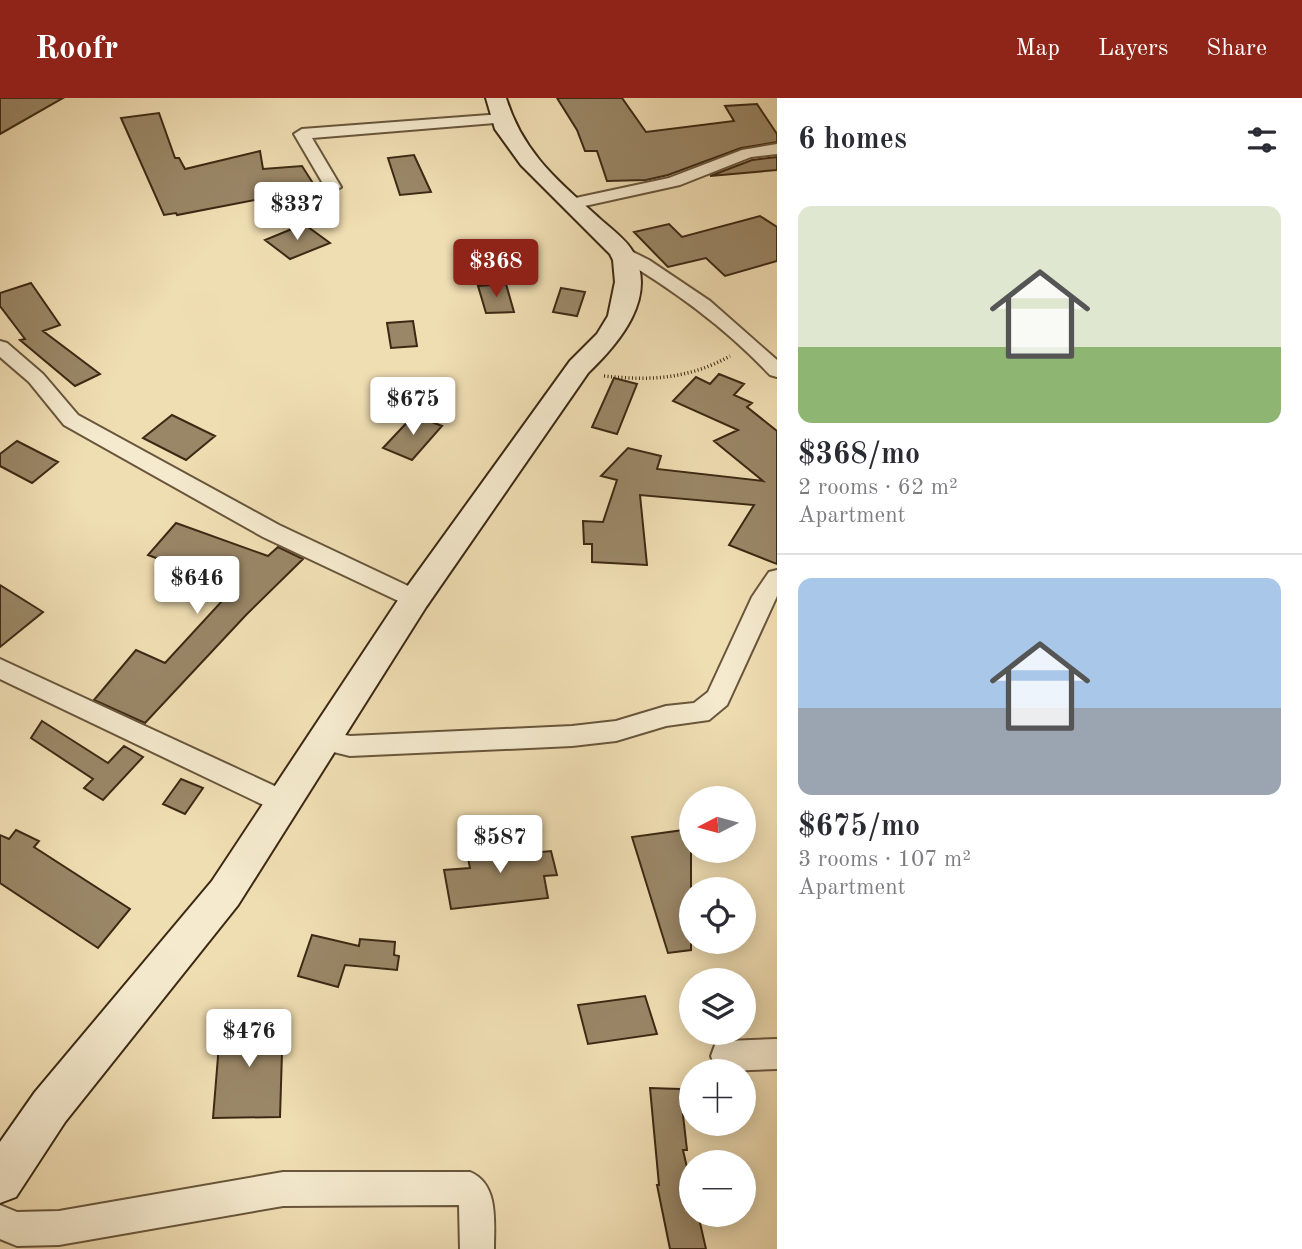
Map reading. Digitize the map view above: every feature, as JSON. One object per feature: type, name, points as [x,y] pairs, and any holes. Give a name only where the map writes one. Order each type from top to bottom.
[{"type":"street","points":[[333,187],[302,134],[499,108],[516,143],[571,204],[621,251],[687,290],[750,341],[777,371]]},
{"type":"street","points":[[571,204],[674,182],[748,153],[777,149]]},
{"type":"street","points":[[0,1181],[50,1107],[225,893],[415,599],[576,372],[612,333],[623,304],[629,276],[627,262],[621,251]]},
{"type":"street","points":[[0,347],[36,378],[71,419],[271,531],[415,599]]},
{"type":"street","points":[[322,740],[350,746],[572,736],[616,731],[666,716],[700,713],[718,698],[760,603],[777,578]]},
{"type":"street","points":[[0,668],[283,802]]},
{"type":"street","points":[[726,1056],[777,1054]]},
{"type":"street","points":[[0,1222],[17,1229],[59,1228],[283,1189],[470,1188],[477,1210],[477,1249]]},
{"type":"path","points":[[576,372],[635,380],[694,374],[708,370],[750,341]]},
{"type":"building","points":[[0,98],[63,98],[0,134]]},
{"type":"building","points":[[557,98],[622,98],[646,132],[734,121],[725,106],[757,104],[777,134],[777,142],[741,148],[668,175],[646,180],[607,181],[597,151],[585,151],[577,130]]},
{"type":"building","points":[[159,113],[175,158],[179,158],[185,169],[260,151],[263,169],[302,166],[316,188],[177,215],[164,215],[121,118]]},
{"type":"building","points":[[414,155],[431,192],[400,195],[388,158]]},
{"type":"building","points":[[777,157],[777,170],[710,176],[752,160]]},
{"type":"building","points":[[760,216],[777,227],[777,261],[725,276],[706,258],[668,267],[634,232],[669,224],[682,237]]},
{"type":"building","points":[[304,224],[330,243],[290,259],[265,240]]},
{"type":"building","points":[[31,283],[60,325],[43,331],[100,374],[75,386],[20,340],[25,339],[0,306],[0,293]]},
{"type":"building","points":[[506,284],[514,312],[486,313],[478,286]]},
{"type":"building","points":[[561,288],[585,292],[577,316],[553,312]]},
{"type":"building","points":[[413,321],[417,346],[391,348],[387,323]]},
{"type":"building","points":[[719,374],[744,384],[734,395],[752,403],[747,407],[777,431],[777,564],[729,545],[754,505],[640,495],[647,565],[592,562],[592,544],[584,544],[583,521],[603,522],[617,480],[601,476],[628,448],[661,456],[657,469],[763,481],[714,441],[738,430],[673,401],[696,377],[710,384]]},
{"type":"building","points":[[614,378],[637,384],[617,434],[592,427]]},
{"type":"building","points":[[172,415],[215,436],[186,460],[143,438]]},
{"type":"building","points":[[414,415],[442,426],[412,460],[383,448]]},
{"type":"building","points":[[17,441],[58,462],[32,483],[0,466],[0,454]]},
{"type":"building","points":[[176,523],[268,556],[278,547],[303,559],[246,615],[145,723],[94,700],[136,650],[165,663],[235,587],[148,555]]},
{"type":"building","points":[[0,585],[43,612],[0,647]]},
{"type":"building","points":[[42,721],[108,763],[124,746],[143,757],[103,800],[84,788],[93,779],[31,738]]},
{"type":"building","points":[[181,779],[203,788],[185,814],[163,804]]},
{"type":"building","points":[[16,830],[39,841],[34,847],[130,909],[98,948],[0,883],[0,835],[9,839]]},
{"type":"building","points":[[679,831],[679,863],[691,863],[691,877],[679,877],[679,952],[668,953],[632,837]]},
{"type":"building","points":[[518,836],[522,854],[551,851],[557,875],[544,876],[548,898],[451,909],[444,870],[470,868],[467,853],[483,851],[481,840]]},
{"type":"building","points":[[312,935],[359,946],[360,939],[395,942],[394,955],[399,956],[397,970],[345,965],[338,987],[298,976]]},
{"type":"building","points":[[645,996],[657,1034],[588,1044],[578,1005]]},
{"type":"building","points":[[221,1020],[283,1020],[280,1117],[213,1118]]},
{"type":"building","points":[[650,1088],[679,1089],[679,1136],[685,1136],[687,1150],[679,1150],[679,1227],[701,1227],[706,1249],[670,1249],[659,1185]]}]
